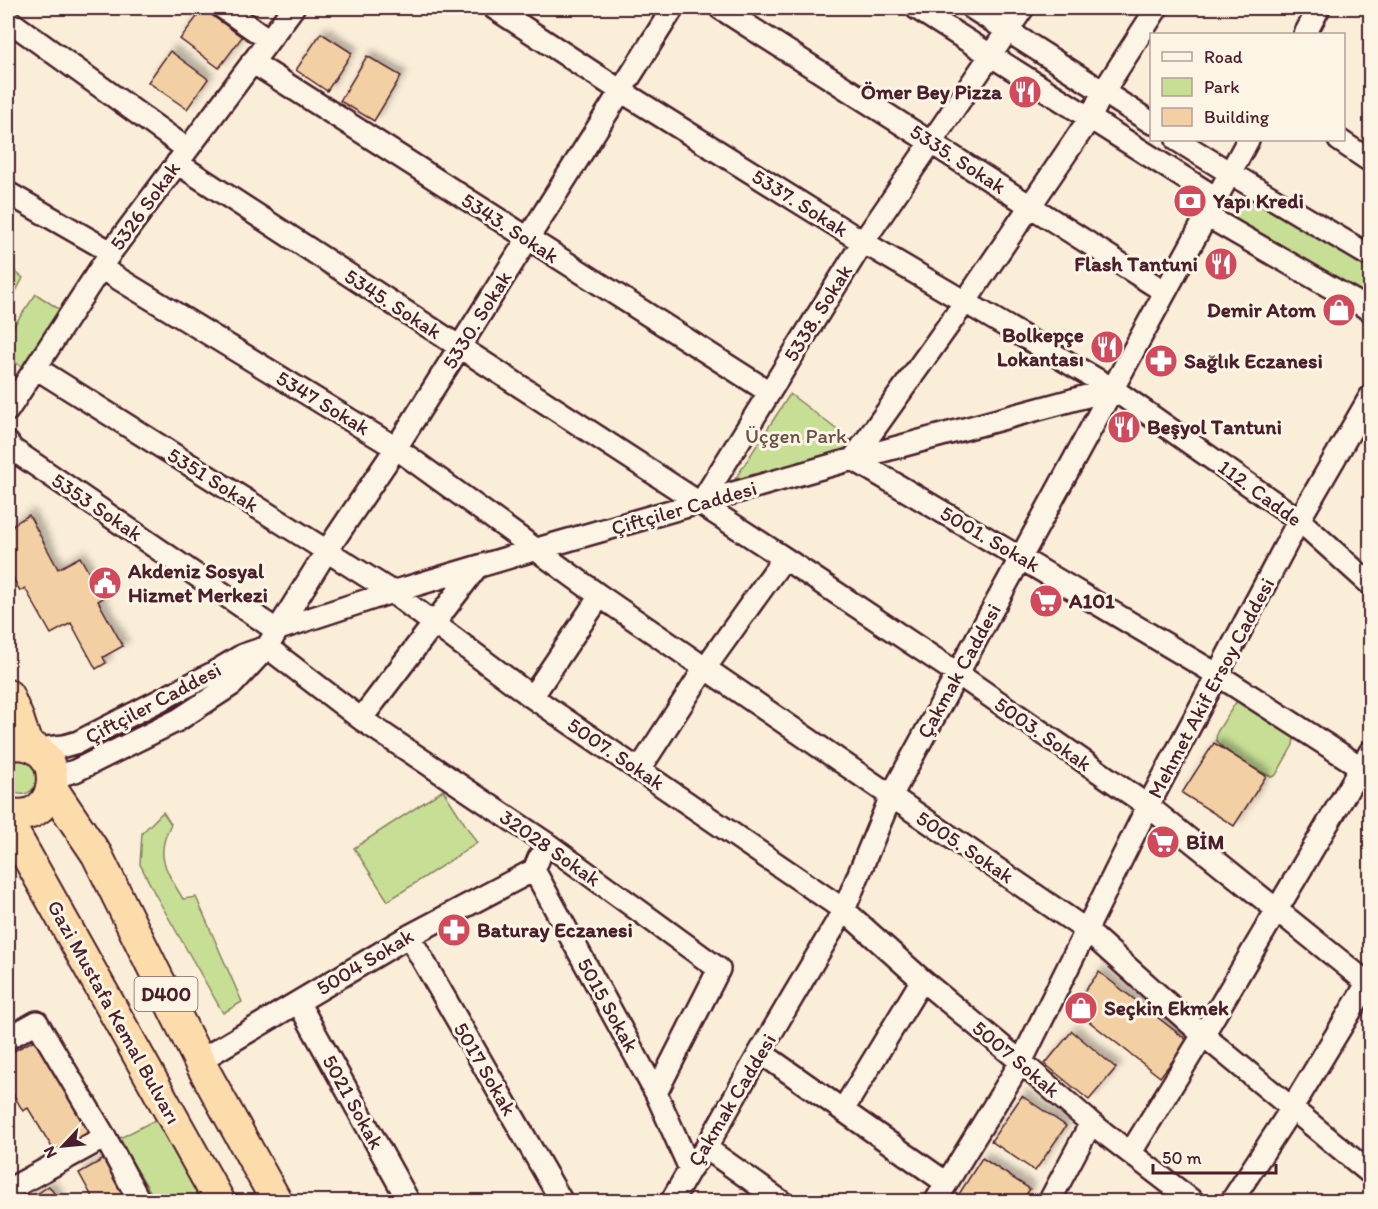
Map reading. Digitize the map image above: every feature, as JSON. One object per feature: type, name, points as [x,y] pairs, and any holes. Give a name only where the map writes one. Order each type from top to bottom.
[{"type":"highway","points":[[8,695],[18,718],[24,746],[45,757],[51,766],[52,783],[48,798],[41,806],[22,815],[8,813]]},
{"type":"highway","name":"D400","points":[[52,783],[96,855],[199,1061],[277,1202]]},
{"type":"highway","name":"Gazi Mustafa Kemal Bulvarı","points":[[8,822],[220,1202]]},
{"type":"street","points":[[223,8],[269,39]]},
{"type":"street","name":"5326 Sokak","points":[[8,410],[106,260],[293,8]]},
{"type":"street","name":"5337. Sokak","points":[[494,8],[621,91],[863,242],[1113,390]]},
{"type":"street","name":"5330. Sokak","points":[[272,639],[326,552],[396,448],[673,8]]},
{"type":"street","name":"5335. Sokak","points":[[720,8],[1165,292]]},
{"type":"street","points":[[916,8],[1090,118],[1211,207],[1371,310]]},
{"type":"street","points":[[972,8],[1150,122]]},
{"type":"street","name":"5338. Sokak","points":[[700,504],[863,242],[1023,8]]},
{"type":"street","points":[[853,459],[1031,206],[1090,118],[1103,92],[1157,8]]},
{"type":"street","points":[[1306,33],[1319,8]]},
{"type":"street","name":"5345. Sokak","points":[[8,20],[182,156],[459,347],[700,504]]},
{"type":"street","name":"5343. Sokak","points":[[252,62],[769,392]]},
{"type":"street","points":[[1180,141],[1371,256]]},
{"type":"street","name":"Çakmak Caddesi","points":[[670,1202],[706,1148],[844,910],[891,796],[1247,141]]},
{"type":"street","points":[[1341,141],[1371,161]]},
{"type":"street","name":"5347 Sokak","points":[[8,193],[106,260],[396,448],[537,549]]},
{"type":"street","name":"5351 Sokak","points":[[36,368],[392,592]]},
{"type":"street","name":"Çiftçiler Caddesi","points":[[24,746],[64,747],[78,742],[213,674],[272,639],[392,592],[853,459],[1113,390]]},
{"type":"street","name":"112. Cadde","points":[[1113,390],[1299,520],[1371,584]]},
{"type":"street","name":"Mehmet Akif Ersoy Caddesi","points":[[935,1202],[945,1182],[1021,1062],[1148,806],[1299,520],[1369,405]]},
{"type":"street","name":"5353 Sokak","points":[[8,443],[272,639]]},
{"type":"street","name":"5001. Sokak","points":[[853,459],[1022,557],[1367,764]]},
{"type":"street","name":"5003. Sokak","points":[[700,504],[958,674],[1148,806],[1370,982]]},
{"type":"street","name":"5005. Sokak","points":[[537,549],[600,596],[1086,930],[1203,1035],[1371,1173]]},
{"type":"street","points":[[639,770],[705,668],[784,558]]},
{"type":"street","points":[[361,719],[477,567]]},
{"type":"street","name":"5007. Sokak","points":[[392,592],[532,697],[844,910]]},
{"type":"street","points":[[532,697],[600,596]]},
{"type":"street","name":"Çiftçiler Caddesi","points":[[52,783],[178,720],[233,684],[272,639]]},
{"type":"street","name":"32028 Sokak","points":[[272,639],[361,719],[546,843],[719,969],[656,1093]]},
{"type":"street","points":[[1131,1152],[1367,764]]},
{"type":"street","points":[[534,870],[546,843]]},
{"type":"street","name":"5004 Sokak","points":[[199,1061],[409,936],[534,870]]},
{"type":"street","name":"5015 Sokak","points":[[534,870],[656,1093],[690,1169]]},
{"type":"street","name":"5007 Sokak","points":[[844,910],[922,980],[1091,1123],[1194,1202]]},
{"type":"street","name":"5017 Sokak","points":[[409,936],[562,1202]]},
{"type":"street","points":[[843,1110],[922,980]]},
{"type":"street","points":[[1231,1202],[1370,982]]},
{"type":"street","name":"5021 Sokak","points":[[298,1002],[409,1202]]},
{"type":"street","points":[[8,1038],[37,1022],[105,1137],[140,1202]]},
{"type":"street","points":[[760,1052],[945,1182]]},
{"type":"street","points":[[1049,1202],[1091,1123]]},
{"type":"street","points":[[8,1190],[105,1137]]},
{"type":"street","points":[[706,1148],[782,1202]]},
{"type":"green space","points":[[1247,190],[1370,263],[1370,303],[1229,222]]},
{"type":"green space","points":[[8,266],[23,278],[8,306]]},
{"type":"green space","points":[[36,294],[62,311],[23,368],[8,357],[8,334]]},
{"type":"green space","name":"Üçgen Park","points":[[790,394],[857,445],[730,487]]},
{"type":"green space","points":[[1238,699],[1285,727],[1294,738],[1293,745],[1276,775],[1272,777],[1234,756],[1216,740],[1217,732]]},
{"type":"green space","points":[[19,760],[29,763],[35,769],[37,776],[32,790],[25,794],[17,794],[8,788],[8,766]]},
{"type":"green space","points":[[443,790],[477,843],[388,901],[354,848]]},
{"type":"green space","points":[[163,812],[171,824],[163,845],[167,871],[183,899],[196,897],[242,1002],[223,1013],[140,864],[142,833]]},
{"type":"green space","points":[[159,1118],[206,1201],[156,1201],[118,1139]]},
{"type":"building","points":[[203,9],[242,37],[219,68],[180,39]]},
{"type":"building","points":[[321,33],[352,53],[327,91],[296,70]]},
{"type":"building","points":[[170,51],[208,79],[187,109],[148,82]]},
{"type":"building","points":[[367,56],[401,76],[374,121],[340,101]]},
{"type":"building","points":[[29,515],[58,569],[80,557],[103,598],[98,601],[123,646],[103,657],[106,663],[96,669],[71,623],[51,634],[25,588],[20,591],[8,568],[8,530]]},
{"type":"building","points":[[1214,743],[1266,776],[1234,826],[1182,793]]},
{"type":"building","points":[[1099,972],[1188,1041],[1160,1077],[1072,1008]]},
{"type":"building","points":[[1072,1031],[1116,1068],[1089,1100],[1045,1064]]},
{"type":"building","points":[[42,1036],[98,1131],[56,1154],[28,1108],[23,1111],[8,1085],[8,1054]]},
{"type":"building","points":[[1022,1096],[1066,1126],[1035,1171],[991,1141]]},
{"type":"building","points":[[982,1158],[1030,1189],[1021,1202],[954,1202]]},
{"type":"building","points":[[104,1159],[126,1197],[118,1202],[95,1202],[79,1173]]},
{"type":"building","points":[[49,1186],[60,1202],[25,1202]]},
{"type":"place","name":"Ömer Bey Pizza","points":[[1025,92]]},
{"type":"place","name":"Yapı Kredi","points":[[1190,201]]},
{"type":"place","name":"Flash Tantuni","points":[[1221,264]]},
{"type":"place","name":"Demir Atom","points":[[1339,310]]},
{"type":"place","name":"Bolkepçe Lokantası","points":[[1107,347]]},
{"type":"place","name":"Sağlık Eczanesi","points":[[1161,361]]},
{"type":"place","name":"Beşyol Tantuni","points":[[1124,427]]},
{"type":"place","name":"Akdeniz Sosyal Hizmet Merkezi","points":[[105,583]]},
{"type":"place","name":"A101","points":[[1046,601]]},
{"type":"place","name":"BİM","points":[[1163,842]]},
{"type":"place","name":"Baturay Eczanesi","points":[[454,930]]},
{"type":"place","name":"Seçkin Ekmek","points":[[1081,1008]]}]
